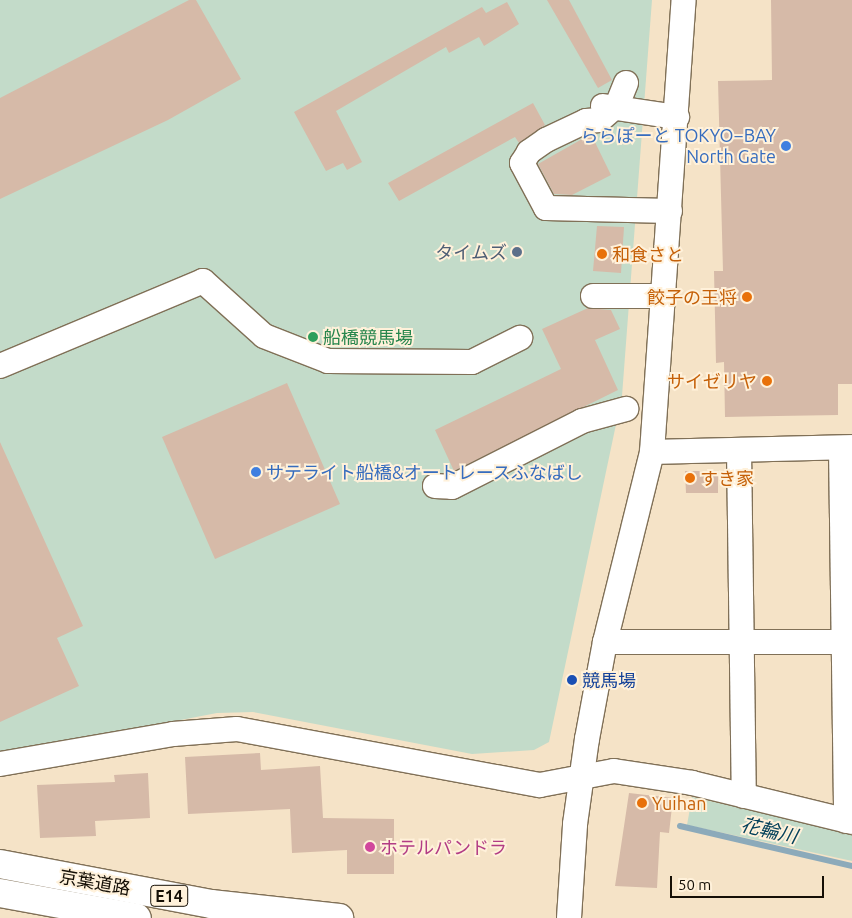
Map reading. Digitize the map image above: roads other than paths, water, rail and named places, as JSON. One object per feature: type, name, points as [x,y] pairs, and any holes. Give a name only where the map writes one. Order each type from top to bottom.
[{"type":"highway","name":"京葉道路","points":[[0,864],[211,904],[339,918]]},
{"type":"highway","name":"京葉道路","points":[[0,893],[137,918]]},
{"type":"street","points":[[569,918],[580,777],[605,642],[652,452],[678,116],[684,0]]},
{"type":"street","points":[[626,83],[617,105],[600,120],[586,121],[536,146],[522,163],[546,208],[670,217]]},
{"type":"street","points":[[587,111],[617,105],[678,116]]},
{"type":"street","points":[[557,213],[670,217]]},
{"type":"street","points":[[0,366],[203,281],[264,336],[328,361],[472,362],[520,338]]},
{"type":"street","points":[[593,296],[664,296]]},
{"type":"street","points":[[435,486],[452,487],[582,421],[626,409]]},
{"type":"street","points":[[0,764],[173,734],[237,729],[540,784],[614,771],[744,796],[849,822],[846,447],[652,452]]},
{"type":"street","points":[[739,450],[744,796]]},
{"type":"street","points":[[605,642],[742,644],[848,642]]},
{"type":"waterway","name":"花輪川","points":[[680,826],[852,866]]},
{"type":"place","name":"ららぽーと TOKYO−BAY North Gate","points":[[786,146]]},
{"type":"place","name":"タイムズ","points":[[517,252]]},
{"type":"place","name":"和食さと","points":[[602,254]]},
{"type":"place","name":"餃子の王将","points":[[747,297]]},
{"type":"place","name":"船橋競馬場","points":[[313,337]]},
{"type":"place","name":"サイゼリヤ","points":[[767,381]]},
{"type":"place","name":"サテライト船橋&オートレースふなばし","points":[[256,472]]},
{"type":"place","name":"すき家","points":[[690,478]]},
{"type":"place","name":"競馬場","points":[[572,680]]},
{"type":"place","name":"Yuihan","points":[[642,803]]},
{"type":"place","name":"ホテルパンドラ","points":[[370,847]]}]
